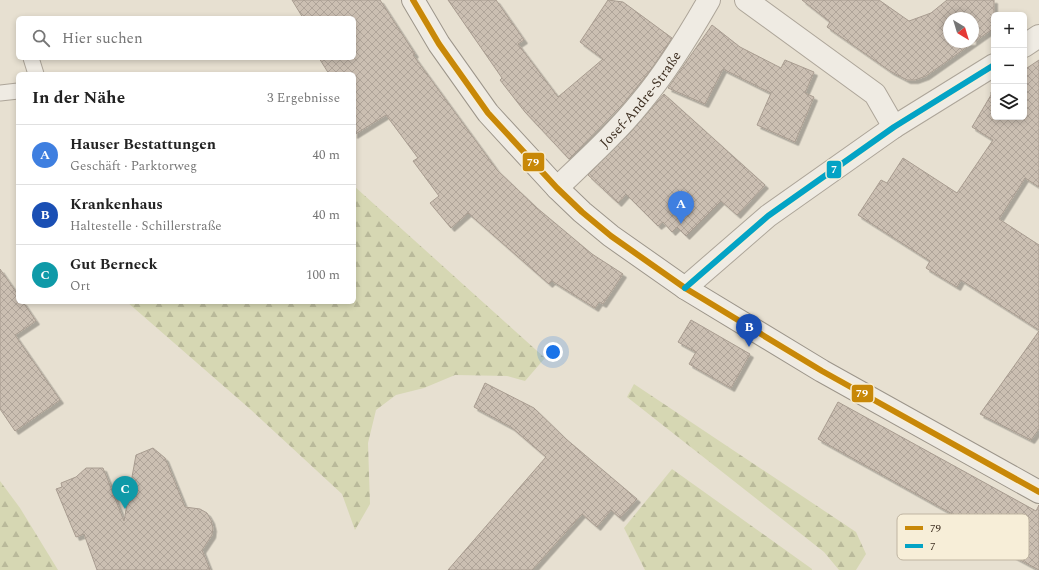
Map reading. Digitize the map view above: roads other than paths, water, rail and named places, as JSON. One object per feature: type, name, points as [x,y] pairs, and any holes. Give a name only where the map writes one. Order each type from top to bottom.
[{"type":"street","points":[[413,0],[439,44],[488,113],[557,188],[582,212],[611,236],[685,288],[822,371],[1039,492]]},
{"type":"street","name":"Josef-Andre-Straße","points":[[557,188],[605,143],[642,102],[690,33],[709,0]]},
{"type":"street","points":[[746,0],[875,94],[894,127]]},
{"type":"street","points":[[1027,44],[1039,36]]},
{"type":"street","points":[[685,288],[768,216],[894,127],[991,67]]},
{"type":"lane","points":[[32,60],[35,72]]},
{"type":"lane","points":[[0,93],[16,91]]},
{"type":"place","name":"Hauser Bestattungen","points":[[681,224]]},
{"type":"place","name":"Krankenhaus","points":[[749,347]]},
{"type":"place","name":"Gut Berneck","points":[[125,509]]}]
